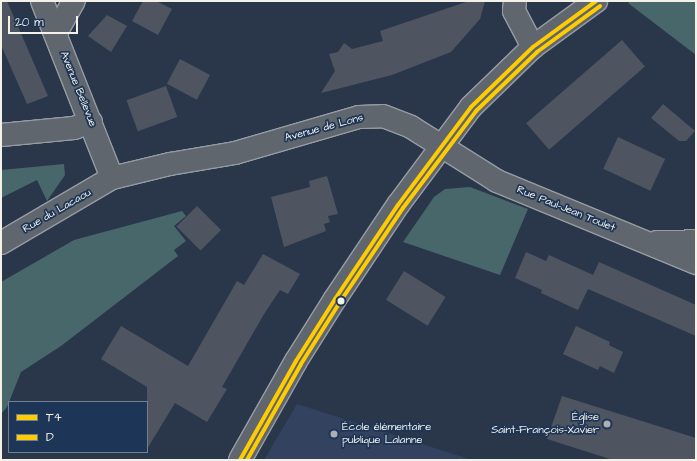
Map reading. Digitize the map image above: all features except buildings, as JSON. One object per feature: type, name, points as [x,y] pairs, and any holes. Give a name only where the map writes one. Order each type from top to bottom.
[{"type":"street","name":"Avenue Bellevue","points":[[42,1],[56,33],[112,178]]},
{"type":"street","points":[[56,33],[74,1]]},
{"type":"street","points":[[515,1],[514,11],[533,47]]},
{"type":"street","points":[[240,460],[296,361],[335,299],[441,145],[471,107],[533,47],[596,1]]},
{"type":"street","name":"Avenue de Lons","points":[[112,178],[170,164],[235,153],[359,117],[383,116],[412,127],[441,145]]},
{"type":"street","points":[[1,135],[74,128],[91,122]]},
{"type":"street","name":"Rue Paul-Jean Toulet","points":[[441,145],[497,182],[649,242],[696,263]]},
{"type":"street","name":"Rue du Lacaou","points":[[1,243],[112,178]]},
{"type":"street","points":[[649,242],[696,240]]},
{"type":"shaded area","name":"École élémentaire publique Lalanne","points":[[297,404],[472,460],[264,460]]},
{"type":"green space","points":[[631,1],[696,1],[696,55],[628,3]]},
{"type":"green space","points":[[64,164],[65,175],[47,201],[37,180],[1,198],[1,170]]},
{"type":"green space","points":[[470,187],[528,209],[500,275],[403,242],[434,197],[445,189]]},
{"type":"green space","points":[[182,211],[186,216],[174,226],[186,241],[174,250],[178,256],[61,346],[21,372],[9,401],[8,401],[7,407],[1,414],[1,282],[74,240]]},
{"type":"transit line","name":"T4","points":[[240,460],[296,361],[335,299],[398,205],[471,107],[533,47],[596,1]]},
{"type":"transit line","name":"D","points":[[247,460],[301,364],[340,302],[403,208],[476,111],[537,52],[600,6]]},
{"type":"place","name":"Église Saint-François-Xavier","points":[[607,424]]},
{"type":"place","name":"École élémentaire publique Lalanne","points":[[334,434]]}]
